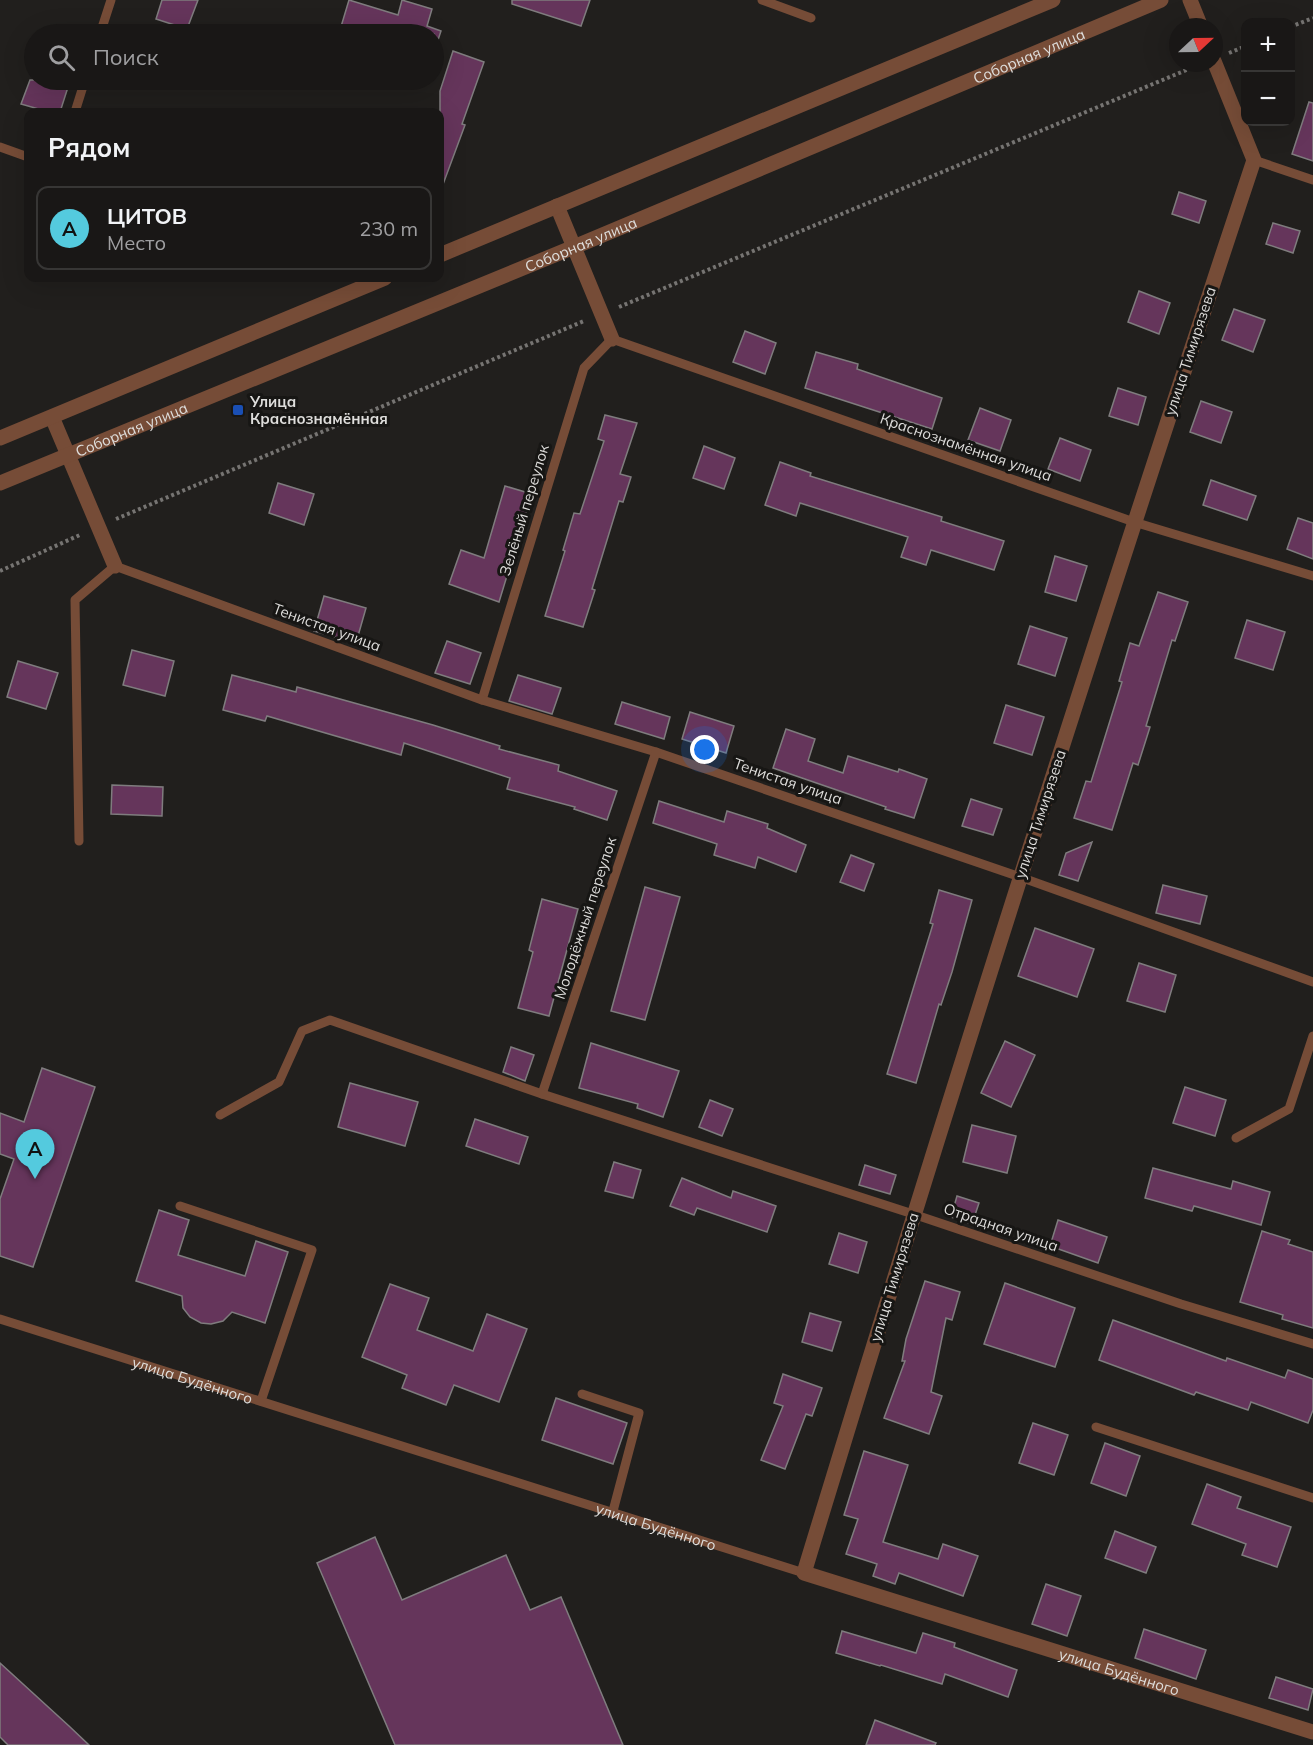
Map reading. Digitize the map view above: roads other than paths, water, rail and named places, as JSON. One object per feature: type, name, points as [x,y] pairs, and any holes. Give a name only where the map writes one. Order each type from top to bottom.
[{"type":"street","points":[[444,253],[1053,0]]},
{"type":"street","name":"Соборная улица","points":[[0,483],[574,247],[1161,0]]},
{"type":"street","points":[[1190,0],[1197,18]]},
{"type":"street","points":[[1219,72],[1254,160]]},
{"type":"street","name":"улица Тимирязева","points":[[804,1573],[913,1214],[1020,877],[1254,160]]},
{"type":"street","points":[[557,206],[612,339]]},
{"type":"street","points":[[0,438],[375,282]]},
{"type":"street","points":[[52,417],[116,566]]},
{"type":"street","name":"улица Будённого","points":[[804,1573],[1313,1731]]},
{"type":"lane","points":[[103,24],[111,0]]},
{"type":"lane","points":[[762,0],[811,18]]},
{"type":"lane","points":[[76,108],[82,90]]},
{"type":"lane","points":[[0,147],[24,156]]},
{"type":"lane","points":[[1254,160],[1313,180]]},
{"type":"lane","name":"Краснознамённая улица","points":[[612,339],[1134,522],[1313,576]]},
{"type":"lane","name":"Зелёный переулок","points":[[482,700],[584,368],[612,339]]},
{"type":"lane","points":[[79,841],[75,600],[116,566]]},
{"type":"lane","name":"Тенистая улица","points":[[116,566],[482,700],[656,752],[1020,877],[1313,982]]},
{"type":"lane","name":"Молодёжный переулок","points":[[542,1094],[656,752]]},
{"type":"lane","name":"Отрадная улица","points":[[220,1115],[279,1082],[302,1031],[330,1020],[542,1094],[913,1214],[1181,1304],[1313,1344]]},
{"type":"lane","points":[[1236,1138],[1289,1108],[1313,1036]]},
{"type":"lane","points":[[180,1206],[312,1250],[261,1401]]},
{"type":"lane","name":"улица Будённого","points":[[0,1319],[804,1573]]},
{"type":"lane","points":[[582,1394],[639,1413],[613,1511]]},
{"type":"lane","points":[[1096,1427],[1313,1498]]},
{"type":"place","name":"Улица Краснознамённая","points":[[238,410]]},
{"type":"place","name":"ЦИТОВ","points":[[35,1179]]}]
